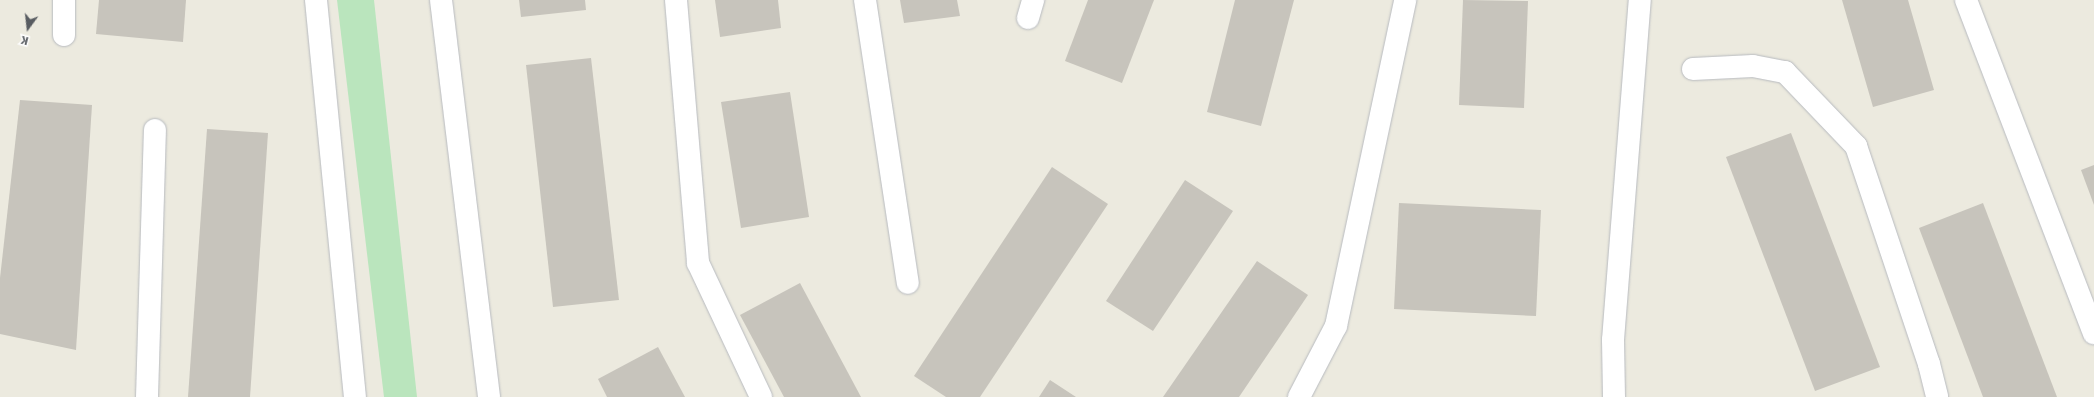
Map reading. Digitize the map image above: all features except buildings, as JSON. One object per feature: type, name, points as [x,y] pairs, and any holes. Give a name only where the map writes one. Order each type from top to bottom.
[{"type":"street","points":[[64,0],[64,35]]},
{"type":"street","points":[[316,0],[355,397]]},
{"type":"street","points":[[441,0],[490,397]]},
{"type":"street","points":[[676,0],[698,263],[761,397]]},
{"type":"street","points":[[865,0],[908,283]]},
{"type":"street","points":[[1299,397],[1336,326],[1405,0]]},
{"type":"street","points":[[1614,397],[1613,340],[1640,0]]},
{"type":"street","points":[[1966,0],[2094,333]]},
{"type":"street","points":[[1693,69],[1753,66],[1785,72],[1856,146],[1929,364],[1937,397]]},
{"type":"street","points":[[147,397],[155,130]]},
{"type":"green space","points":[[337,0],[374,0],[417,397],[384,397]]}]
